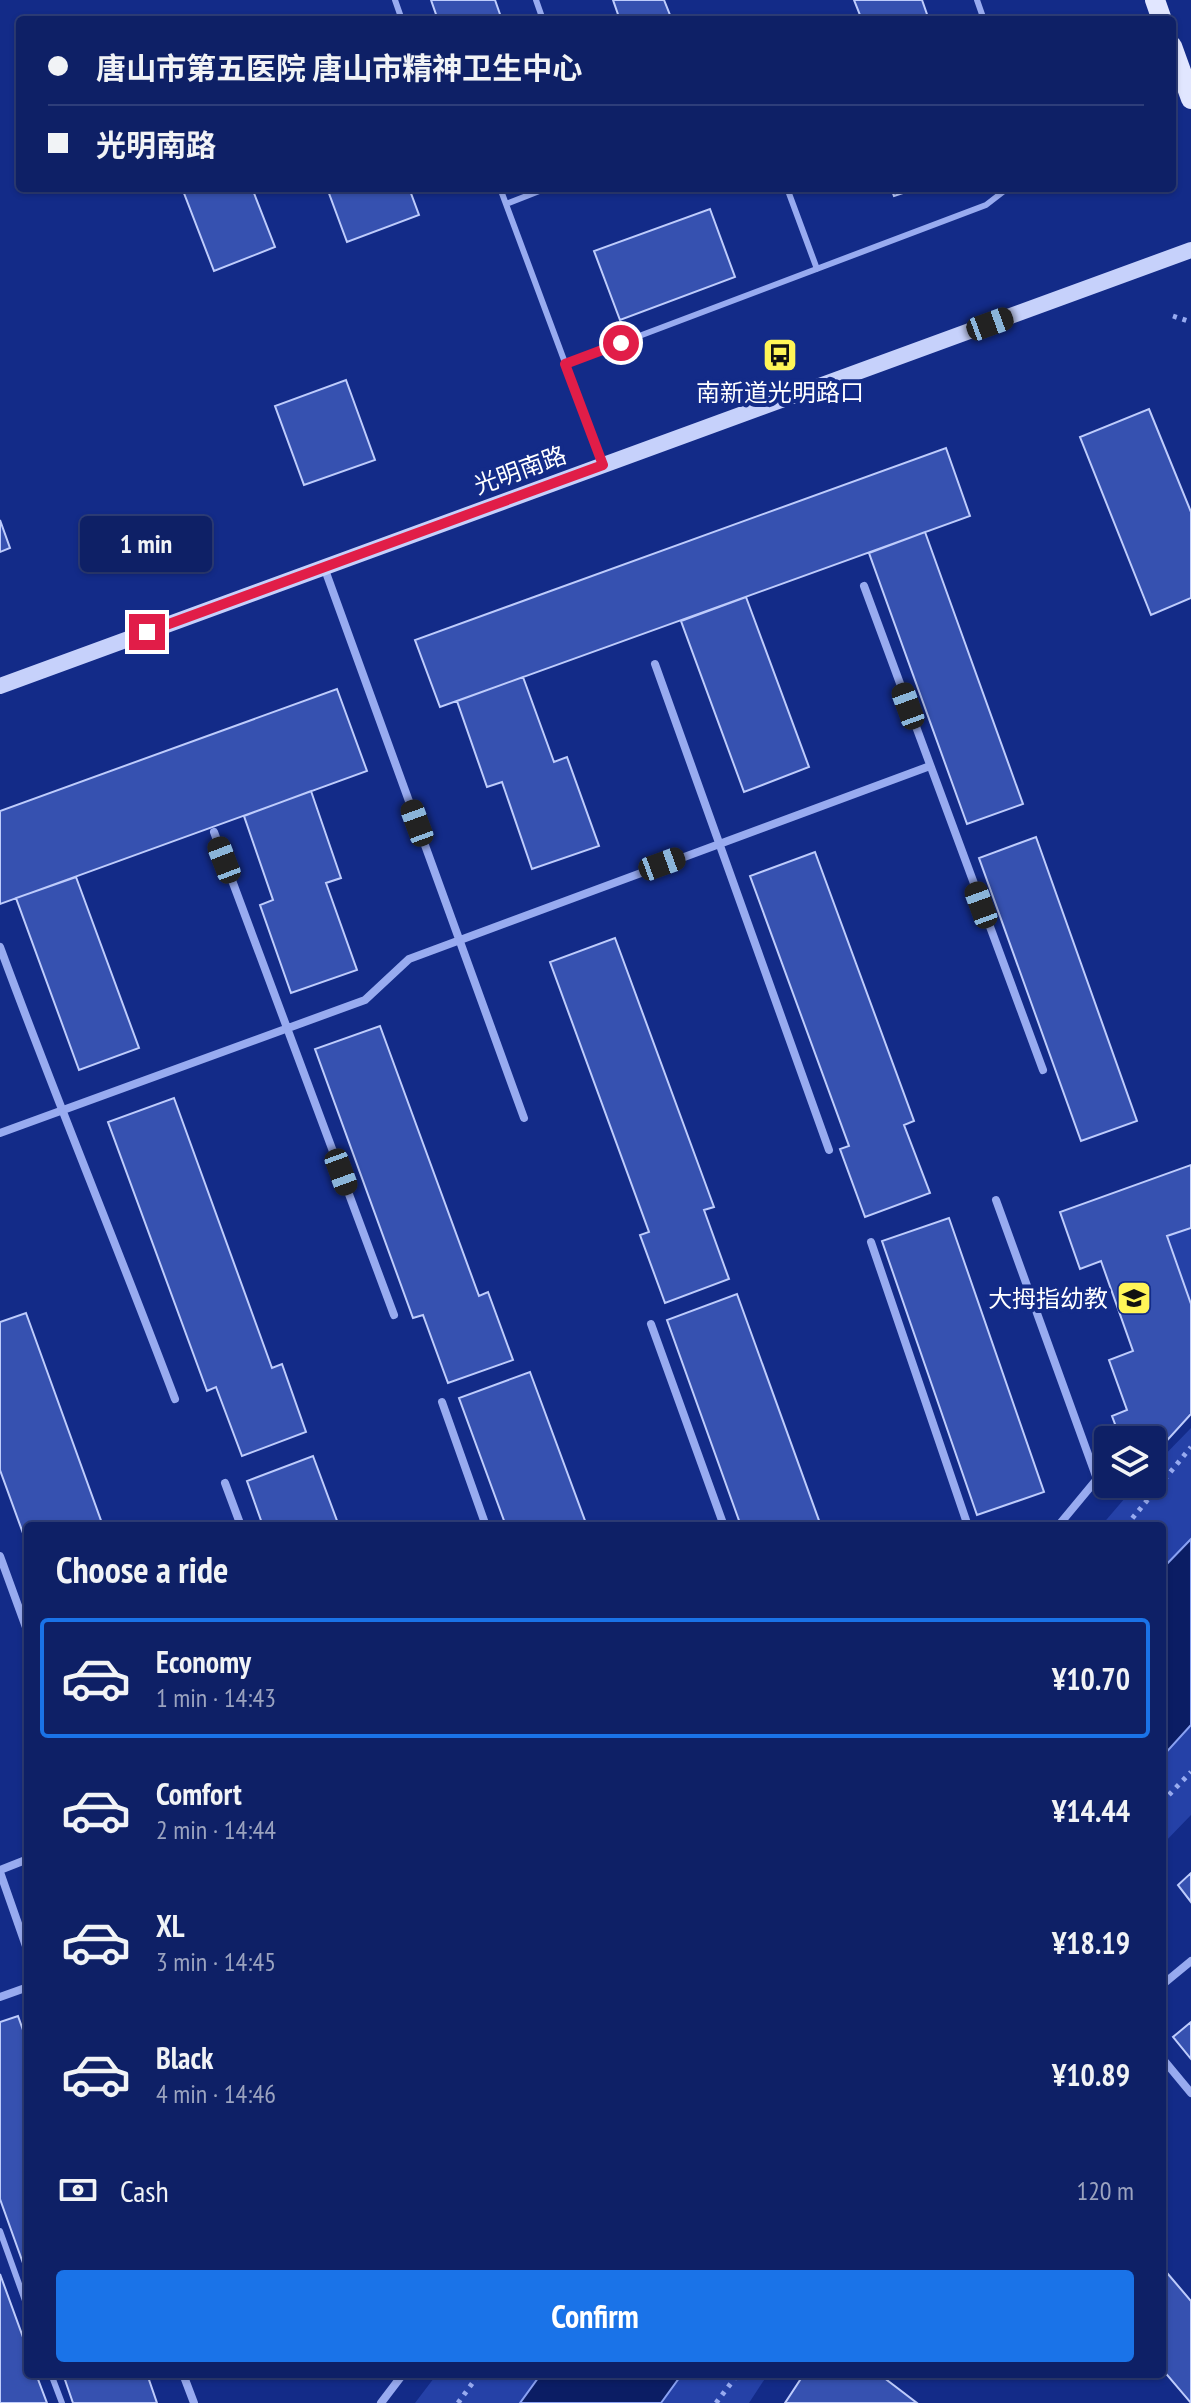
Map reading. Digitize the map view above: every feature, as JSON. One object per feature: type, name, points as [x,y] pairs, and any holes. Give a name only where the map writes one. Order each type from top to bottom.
[{"type":"main road","points":[[1176,57],[1191,99]]},
{"type":"main road","name":"光明南路","points":[[0,686],[1191,250]]},
{"type":"street","points":[[324,567],[524,1118]]},
{"type":"street","points":[[864,586],[1043,1070]]},
{"type":"street","points":[[655,664],[829,1150]]},
{"type":"street","points":[[0,1133],[365,1000],[409,959],[930,766]]},
{"type":"street","points":[[214,832],[394,1315]]},
{"type":"street","points":[[0,947],[60,1111],[99,1199],[175,1399]]},
{"type":"street","points":[[996,1200],[1097,1479],[1061,1522]]},
{"type":"street","points":[[871,1242],[967,1522]]},
{"type":"street","points":[[651,1324],[723,1522]]},
{"type":"street","points":[[442,1402],[485,1522]]},
{"type":"street","points":[[225,1483],[240,1522]]},
{"type":"street","points":[[0,1556],[24,1622]]},
{"type":"street","points":[[24,1861],[0,1871],[24,1940]]},
{"type":"street","points":[[1166,1982],[1191,1961]]},
{"type":"street","points":[[0,1997],[24,1988]]},
{"type":"street","points":[[1166,2063],[1191,2093]]},
{"type":"street","points":[[185,2378],[194,2403]]},
{"type":"street","points":[[381,2403],[398,2378]]},
{"type":"lane","points":[[502,192],[603,465]]},
{"type":"lane","points":[[506,204],[537,192]]},
{"type":"lane","points":[[788,192],[817,269]]},
{"type":"lane","points":[[565,364],[986,205],[1003,192]]},
{"type":"lane","points":[[0,2231],[24,2298]]},
{"type":"lane","points":[[53,2378],[62,2403]]},
{"type":"path","points":[[1173,316],[1191,322]]},
{"type":"path","points":[[1129,1522],[1191,1447]]},
{"type":"path","points":[[1166,1798],[1191,1772]]},
{"type":"path","points":[[458,2403],[476,2378]]},
{"type":"path","points":[[716,2403],[735,2378]]},
{"type":"shaded area","points":[[1191,1228],[1191,1304],[1167,1236]]},
{"type":"shaded area","points":[[1191,1428],[1191,1539],[1166,1565],[1166,1522],[1104,1522],[1125,1498],[1166,1498],[1166,1454]]},
{"type":"shaded area","points":[[1191,1539],[1191,1725],[1166,1753],[1166,1565]]},
{"type":"shaded area","points":[[1191,1725],[1191,1815],[1166,1841],[1166,1753]]},
{"type":"shaded area","points":[[434,2378],[538,2378],[520,2403],[415,2403]]},
{"type":"shaded area","points":[[538,2378],[679,2378],[661,2403],[520,2403]]},
{"type":"shaded area","points":[[679,2378],[765,2378],[749,2403],[662,2403]]},
{"type":"building","points":[[431,0],[495,0],[501,16],[437,16]]},
{"type":"building","points":[[613,0],[664,0],[670,16],[619,16]]},
{"type":"building","points":[[854,0],[922,0],[928,16],[860,16]]},
{"type":"building","points":[[184,192],[254,192],[275,247],[214,271]]},
{"type":"building","points":[[328,192],[410,192],[419,215],[347,242]]},
{"type":"building","points":[[710,209],[735,277],[620,320],[594,251]]},
{"type":"building","points":[[346,380],[375,460],[304,485],[275,406]]},
{"type":"building","points":[[1149,409],[1191,512],[1191,598],[1151,615],[1080,437]]},
{"type":"building","points":[[946,448],[970,516],[440,707],[415,640]]},
{"type":"building","points":[[0,520],[10,548],[0,552]]},
{"type":"building","points":[[925,532],[1023,804],[967,824],[869,553]]},
{"type":"building","points":[[746,597],[809,767],[744,792],[681,621]]},
{"type":"building","points":[[523,677],[554,762],[567,757],[599,846],[532,869],[502,782],[487,787],[457,701]]},
{"type":"building","points":[[337,689],[367,771],[0,904],[0,811]]},
{"type":"building","points":[[311,791],[341,878],[326,883],[357,970],[291,993],[260,905],[273,900],[244,816]]},
{"type":"building","points":[[1036,837],[1137,1121],[1081,1141],[979,858]]},
{"type":"building","points":[[815,852],[914,1121],[904,1125],[930,1193],[865,1217],[840,1149],[849,1146],[750,876]]},
{"type":"building","points":[[76,877],[139,1048],[79,1070],[16,898]]},
{"type":"building","points":[[615,938],[714,1207],[704,1210],[729,1279],[665,1303],[640,1235],[649,1232],[550,962]]},
{"type":"building","points":[[380,1026],[479,1296],[488,1292],[513,1360],[448,1383],[423,1315],[413,1318],[315,1049]]},
{"type":"building","points":[[174,1098],[272,1368],[282,1364],[306,1432],[242,1456],[216,1387],[207,1391],[108,1122]]},
{"type":"building","points":[[1191,1165],[1191,1228],[1167,1236],[1191,1304],[1191,1414],[1166,1442],[1166,1426],[1116,1426],[1112,1416],[1127,1410],[1109,1360],[1133,1351],[1101,1261],[1080,1269],[1060,1212]]},
{"type":"building","points":[[949,1218],[1044,1492],[977,1515],[882,1241]]},
{"type":"building","points":[[737,1294],[820,1522],[740,1522],[667,1320]]},
{"type":"building","points":[[26,1313],[102,1522],[24,1522],[24,1536],[0,1470],[0,1322]]},
{"type":"building","points":[[530,1372],[586,1522],[505,1522],[459,1398]]},
{"type":"building","points":[[313,1456],[338,1522],[262,1522],[247,1481]]},
{"type":"building","points":[[1191,1873],[1191,1902],[1178,1885]]},
{"type":"building","points":[[18,2016],[24,2033],[24,2266],[0,2199],[0,2022]]},
{"type":"building","points":[[1191,2022],[1191,2059],[1173,2037]]},
{"type":"building","points":[[1166,2272],[1191,2301],[1191,2403],[1166,2374]]},
{"type":"building","points":[[0,2274],[24,2340],[24,2378],[38,2378],[47,2403],[0,2403]]},
{"type":"building","points":[[64,2378],[148,2378],[157,2403],[73,2403]]},
{"type":"building","points":[[801,2378],[884,2378],[917,2403],[785,2403]]},
{"type":"place","name":"南新道光明路口","points":[[780,355]]},
{"type":"place","name":"大拇指幼教","points":[[1134,1298]]},
{"type":"route","points":[[147,632],[603,465],[565,364],[621,343]]}]
